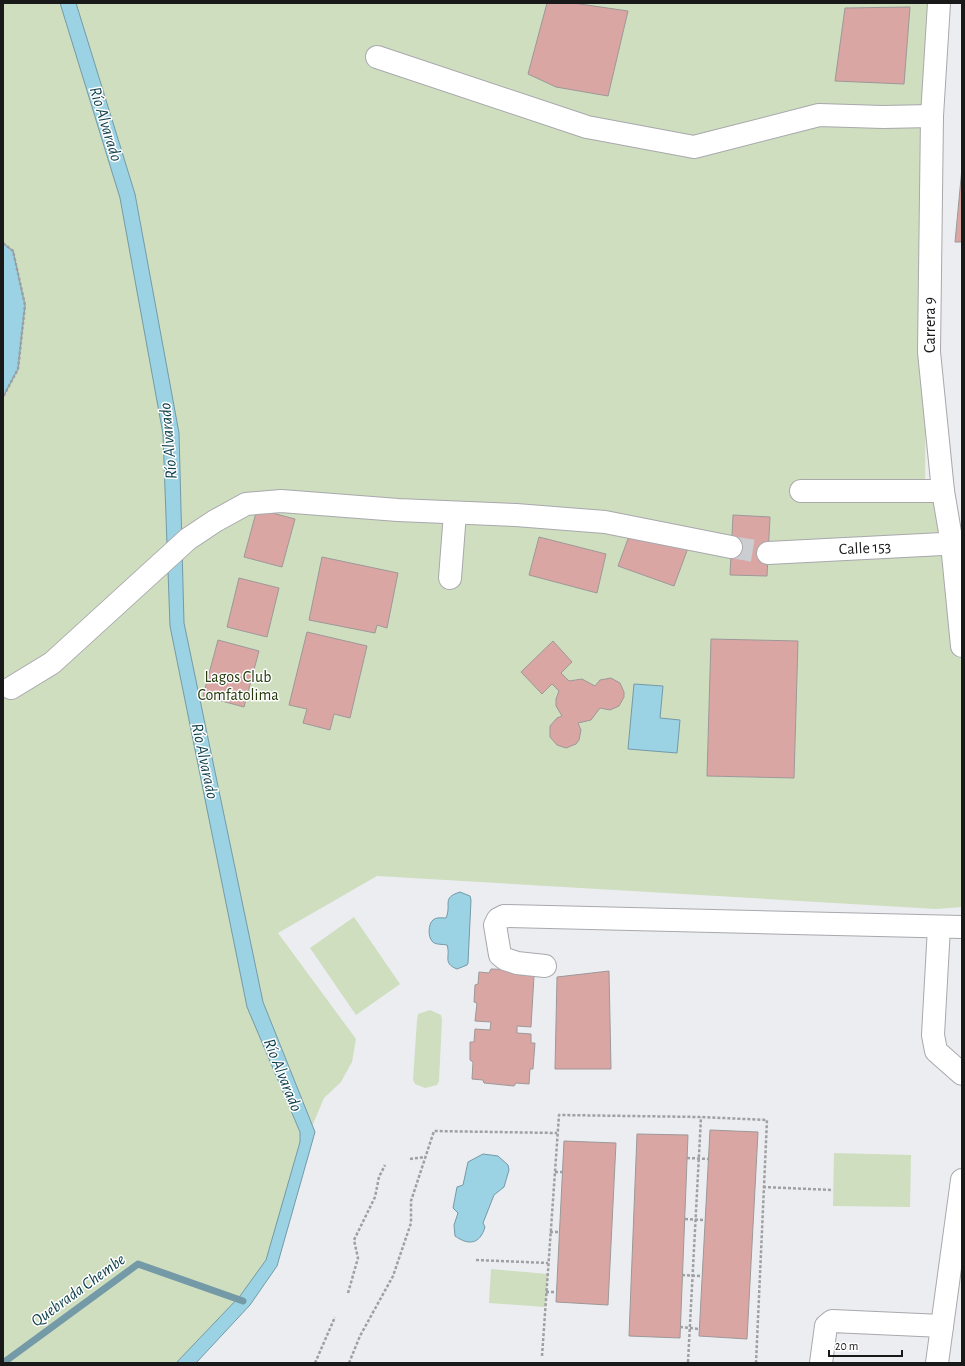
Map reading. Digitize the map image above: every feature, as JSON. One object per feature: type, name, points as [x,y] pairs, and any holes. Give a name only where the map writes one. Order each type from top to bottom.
[{"type":"street","name":"Carrera 9","points":[[939,3],[932,116],[929,352],[942,491],[957,544],[962,646]]},
{"type":"street","points":[[377,57],[587,127],[694,147],[819,115],[883,117],[932,116]]},
{"type":"street","points":[[802,491],[942,491]]},
{"type":"street","points":[[11,688],[52,663],[153,569],[188,539],[215,521],[246,504],[281,501],[605,522],[731,547]]},
{"type":"street","points":[[450,578],[455,513]]},
{"type":"street","name":"Calle 153","points":[[768,552],[957,544]]},
{"type":"street","points":[[545,966],[517,963],[505,959],[500,955],[495,925],[498,919],[504,916],[962,927]]},
{"type":"street","points":[[939,927],[933,1035],[936,1051],[962,1074]]},
{"type":"street","points":[[937,1363],[962,1180]]},
{"type":"street","points":[[821,1363],[826,1326],[832,1321],[942,1326]]},
{"type":"path","points":[[3,242],[13,251],[25,305],[18,369],[3,397]]},
{"type":"path","points":[[542,1356],[559,1115],[701,1117],[767,1120],[756,1363]]},
{"type":"path","points":[[688,1362],[701,1117]]},
{"type":"path","points":[[349,1363],[360,1336],[393,1276],[411,1223],[411,1201],[434,1131],[558,1133]]},
{"type":"path","points":[[410,1159],[425,1157]]},
{"type":"path","points":[[687,1158],[709,1159]]},
{"type":"path","points":[[348,1294],[358,1258],[354,1240],[375,1197],[379,1177],[385,1166]]},
{"type":"path","points":[[555,1172],[563,1172]]},
{"type":"path","points":[[764,1187],[833,1190]]},
{"type":"path","points":[[685,1219],[705,1220]]},
{"type":"path","points":[[550,1232],[560,1232]]},
{"type":"path","points":[[476,1260],[548,1263]]},
{"type":"path","points":[[682,1275],[702,1276]]},
{"type":"path","points":[[546,1292],[557,1292]]},
{"type":"path","points":[[315,1363],[335,1317]]},
{"type":"path","points":[[680,1327],[699,1329]]},
{"type":"green space","name":"Lagos Club Comfatolima","points":[[3,3],[928,3],[925,499],[939,497],[949,547],[962,672],[962,907],[936,909],[377,876],[278,933],[356,1039],[352,1062],[341,1082],[324,1098],[308,1136],[272,1262],[185,1363],[3,1363]]},
{"type":"green space","points":[[354,917],[400,984],[356,1015],[310,948]]},
{"type":"green space","points":[[430,1010],[441,1015],[442,1020],[439,1081],[437,1085],[425,1088],[415,1084],[413,1080],[418,1014]]},
{"type":"green space","points":[[834,1153],[911,1155],[910,1207],[833,1206]]},
{"type":"green space","points":[[491,1269],[548,1274],[545,1307],[489,1303]]},
{"type":"water","name":"Río Alvarado","points":[[60,3],[76,3],[135,194],[179,433],[184,623],[263,1002],[315,1132],[277,1266],[250,1305],[196,1363],[176,1363],[240,1296],[266,1260],[300,1142],[300,1132],[247,1007],[170,626],[163,434],[120,198]]},
{"type":"water","points":[[3,243],[13,251],[25,305],[18,369],[3,397]]},
{"type":"water","points":[[634,684],[663,686],[660,718],[680,720],[677,753],[628,749]]},
{"type":"water","points":[[460,892],[470,896],[471,900],[468,963],[467,965],[457,969],[452,967],[448,962],[447,945],[433,942],[430,937],[429,930],[430,924],[434,919],[446,918],[449,899],[454,894]]},
{"type":"water","points":[[483,1154],[498,1156],[508,1165],[509,1170],[504,1187],[494,1195],[483,1223],[485,1227],[483,1233],[477,1240],[469,1242],[455,1236],[454,1225],[458,1213],[453,1208],[457,1187],[463,1185],[468,1162]]},
{"type":"building","points":[[547,3],[573,3],[628,11],[608,96],[556,87],[528,74]]},
{"type":"building","points":[[910,7],[904,84],[835,81],[845,8]]},
{"type":"building","points":[[962,168],[962,242],[955,242]]},
{"type":"building","points":[[257,509],[295,519],[282,567],[244,557]]},
{"type":"building","points":[[733,515],[770,517],[767,576],[730,575]]},
{"type":"building","points":[[632,528],[688,548],[674,586],[618,566]]},
{"type":"building","points":[[539,537],[606,554],[597,593],[529,575]]},
{"type":"building","points":[[322,557],[398,573],[387,628],[377,625],[375,633],[309,620]]},
{"type":"building","points":[[239,578],[279,588],[267,637],[227,627]]},
{"type":"building","points":[[307,632],[367,646],[350,718],[334,714],[330,730],[303,723],[307,709],[289,705]]},
{"type":"building","points":[[711,639],[798,641],[794,778],[707,776]]},
{"type":"building","points":[[218,640],[259,651],[244,707],[203,696]]},
{"type":"building","points":[[553,641],[572,662],[561,673],[569,681],[582,679],[595,686],[600,680],[611,678],[620,683],[624,692],[624,697],[619,706],[610,710],[600,708],[591,720],[578,723],[581,730],[579,740],[576,744],[566,748],[557,745],[550,737],[550,726],[557,718],[562,716],[556,706],[556,699],[559,691],[552,684],[542,694],[521,672]]},
{"type":"building","points":[[491,969],[520,970],[520,975],[534,976],[531,1027],[517,1026],[517,1033],[531,1034],[531,1043],[535,1043],[533,1069],[530,1069],[529,1084],[516,1083],[514,1086],[484,1083],[483,1080],[472,1079],[473,1062],[470,1060],[470,1042],[474,1042],[475,1029],[490,1030],[491,1022],[475,1021],[477,1003],[474,1002],[475,985],[478,984],[479,972],[489,973]]},
{"type":"building","points":[[609,971],[611,1069],[555,1069],[557,977]]},
{"type":"building","points":[[710,1130],[758,1132],[747,1339],[699,1336]]},
{"type":"building","points":[[637,1134],[688,1135],[680,1338],[629,1336]]},
{"type":"building","points":[[564,1141],[616,1143],[608,1305],[556,1302]]},
{"type":"waterway","name":"Quebrada Chembe","points":[[3,1363],[138,1264],[243,1301]]},
{"type":"tunnel","points":[[731,547],[768,553]]}]
